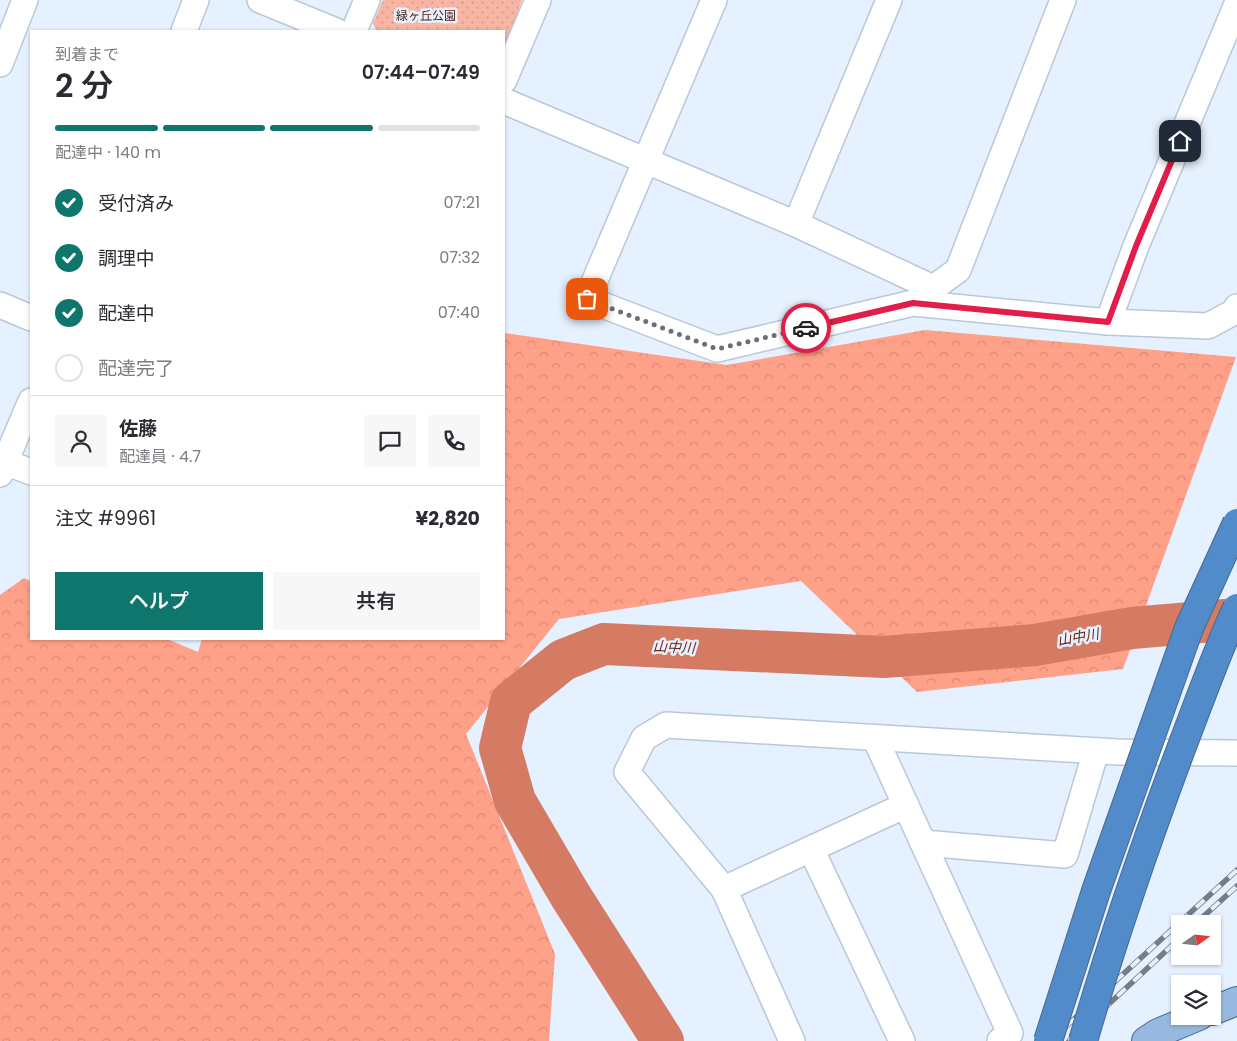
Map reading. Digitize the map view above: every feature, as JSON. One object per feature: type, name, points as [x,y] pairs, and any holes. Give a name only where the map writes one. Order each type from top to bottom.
[{"type":"highway","points":[[1048,1041],[1096,891],[1189,628],[1237,523]]},
{"type":"highway","points":[[1083,1041],[1107,961],[1158,809],[1220,645],[1237,608]]},
{"type":"main road","points":[[1221,1007],[1237,1001]]},
{"type":"main road","points":[[1146,1041],[1158,1033],[1178,1025]]},
{"type":"street","points":[[0,64],[25,0]]},
{"type":"street","points":[[184,30],[196,0]]},
{"type":"street","points":[[260,0],[334,30]]},
{"type":"street","points":[[354,30],[367,0]]},
{"type":"street","points":[[538,0],[505,100],[796,224],[933,288]]},
{"type":"street","points":[[714,0],[644,160],[587,299],[717,349],[913,303],[1108,322],[1208,326],[1234,312],[1237,307]]},
{"type":"street","points":[[796,224],[889,0]]},
{"type":"street","points":[[913,303],[958,270],[1063,0]]},
{"type":"street","points":[[1108,322],[1136,246],[1237,4]]},
{"type":"street","points":[[0,306],[30,318]]},
{"type":"street","points":[[30,403],[3,468],[30,472]]},
{"type":"street","points":[[792,1041],[724,889],[627,772],[644,738],[666,725],[1096,751],[1237,753]]},
{"type":"street","points":[[875,738],[1010,1033],[1000,1041]]},
{"type":"street","points":[[923,843],[1065,854],[1096,751]]},
{"type":"street","points":[[724,889],[906,805]]},
{"type":"street","points":[[811,849],[902,1041]]},
{"type":"green space","name":"緑ヶ丘公園","points":[[383,0],[522,0],[505,49],[505,30],[376,30],[373,23]]},
{"type":"green space","points":[[925,330],[1236,357],[1123,669],[917,692],[801,581],[559,619],[466,734],[555,954],[549,1041],[0,1041],[0,595],[24,578],[30,581],[30,640],[169,640],[198,652],[202,640],[505,640],[505,333],[727,365]]},
{"type":"waterway","name":"山中川","points":[[663,1041],[570,895],[515,801],[500,748],[511,702],[563,660],[604,644],[884,657],[1035,645],[1132,628],[1237,619]]},
{"type":"railway","points":[[1050,1041],[1237,870]]},
{"type":"railway","points":[[1205,915],[1237,886]]},
{"type":"railway","points":[[1069,1041],[1171,946]]},
{"type":"way so far","points":[[587,299],[717,349],[806,328]]},
{"type":"route","points":[[806,328],[913,303],[1108,322],[1136,246],[1180,141]]}]
